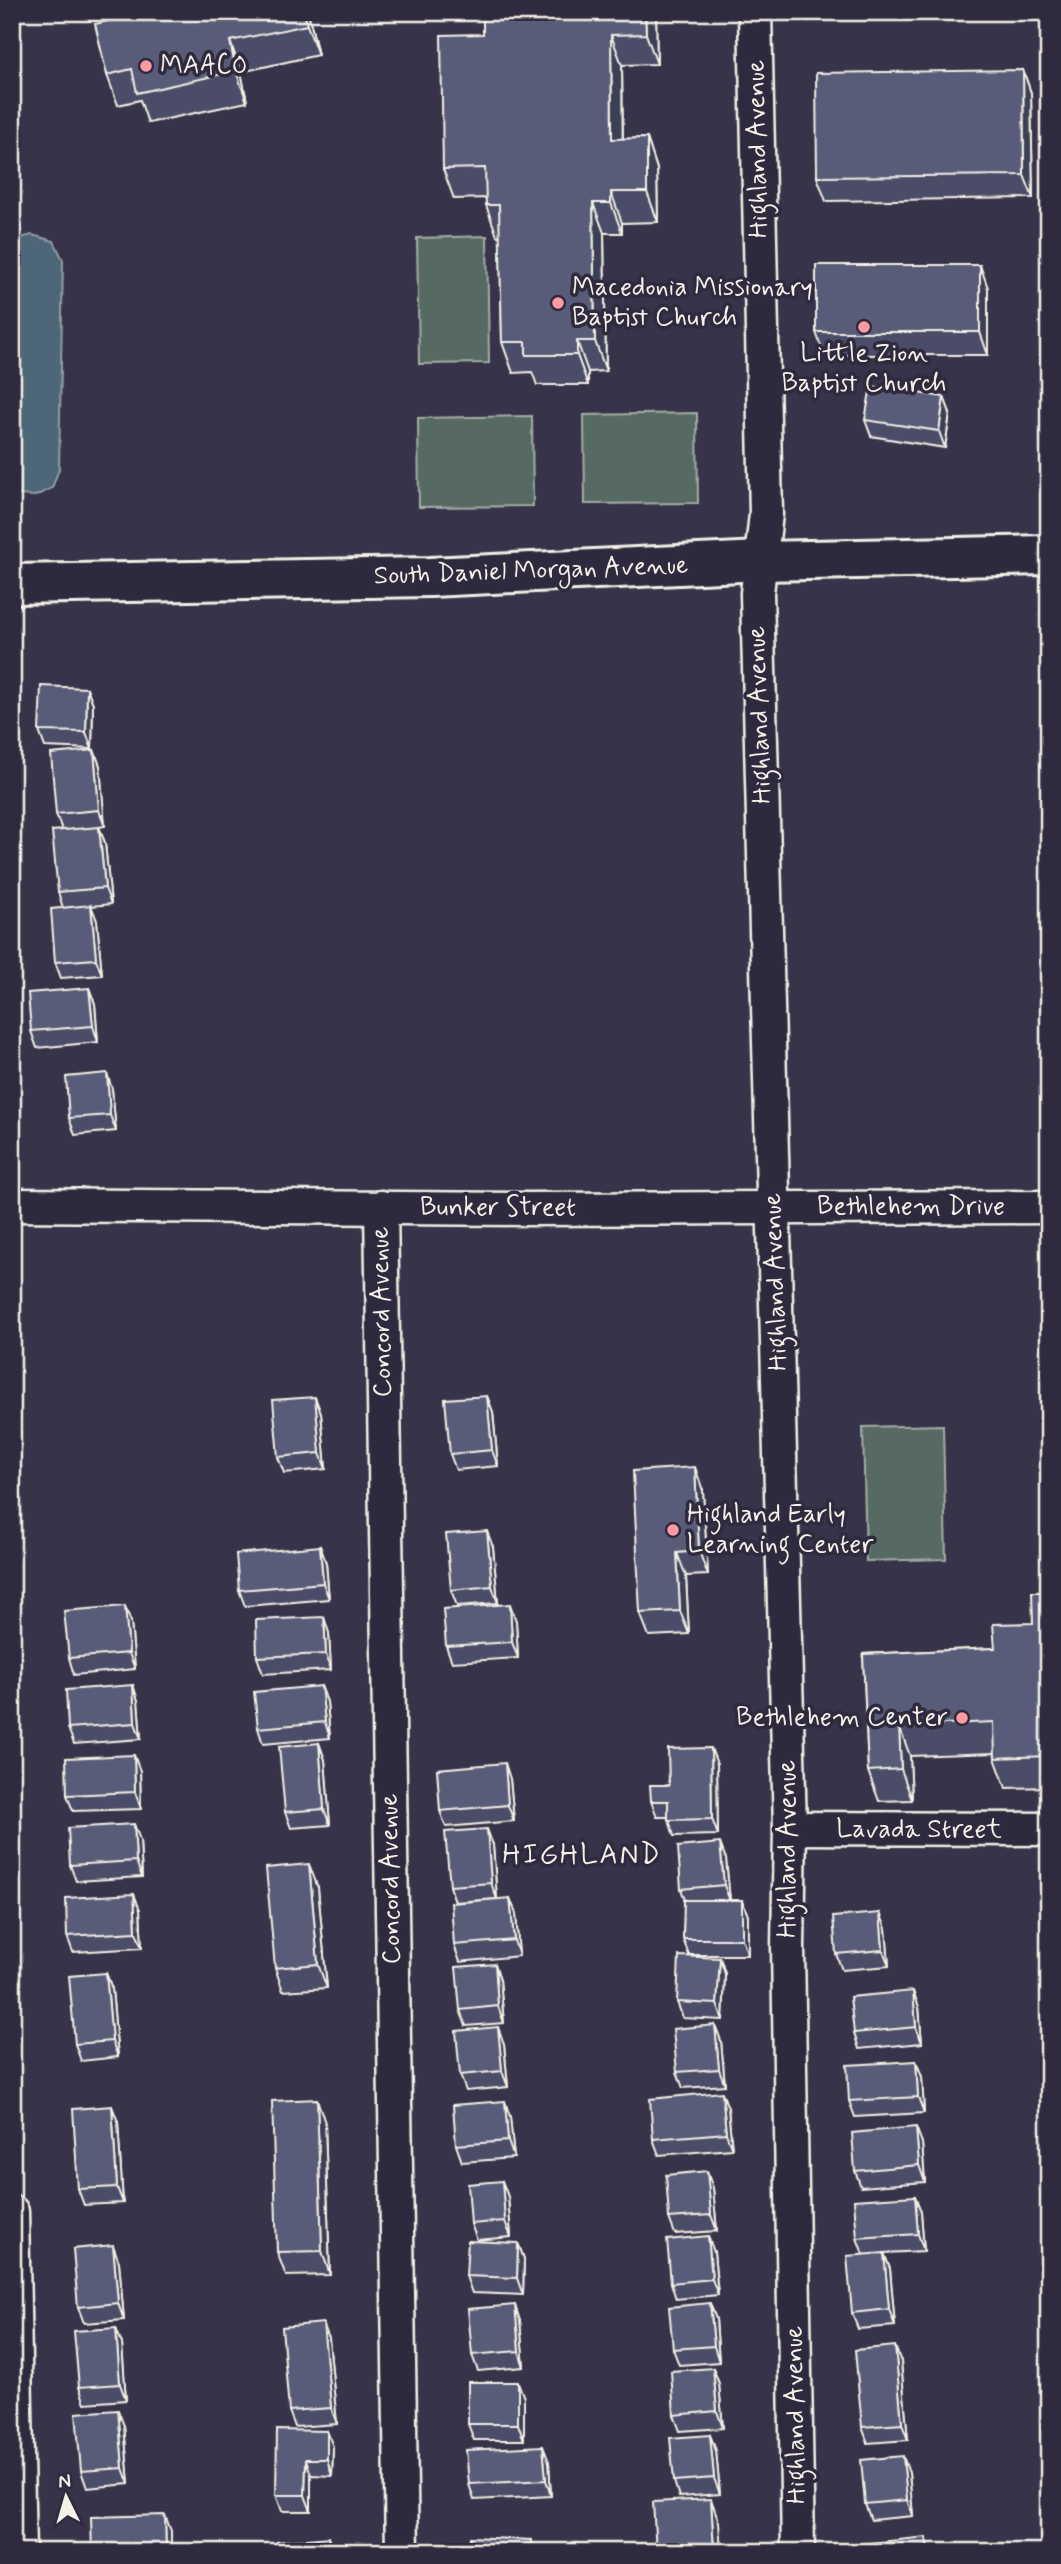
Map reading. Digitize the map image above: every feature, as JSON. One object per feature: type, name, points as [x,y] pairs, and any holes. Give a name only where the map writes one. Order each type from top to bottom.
[{"type":"main road","name":"South Daniel Morgan Avenue","points":[[12,583],[430,577],[761,561],[1049,555]]},
{"type":"street","name":"Highland Avenue","points":[[755,12],[766,514],[757,593],[790,1828],[788,1947],[798,2552]]},
{"type":"street","name":"Bunker Street","points":[[12,1205],[774,1209]]},
{"type":"street","name":"Concord Avenue","points":[[381,1207],[402,2552]]},
{"type":"street","name":"Bethlehem Drive","points":[[774,1209],[1049,1207]]},
{"type":"street","name":"Lavada Street","points":[[790,1828],[1049,1829]]},
{"type":"street","points":[[12,2212],[19,2552]]},
{"type":"green space","points":[[487,236],[489,363],[419,364],[417,238]]},
{"type":"green space","points":[[697,413],[698,503],[585,504],[584,415]]},
{"type":"green space","points":[[532,416],[533,506],[419,507],[418,418]]},
{"type":"green space","points":[[943,1425],[946,1559],[866,1561],[863,1427]]},
{"type":"water","points":[[32,235],[54,241],[63,260],[59,469],[52,488],[36,496],[12,495],[12,240]]},
{"type":"building","points":[[147,12],[304,12],[307,25],[230,41],[236,71],[137,93],[132,69],[107,75],[95,24]]},
{"type":"building","points":[[483,12],[645,12],[646,34],[611,35],[612,139],[647,138],[647,192],[611,192],[611,203],[593,203],[595,341],[577,341],[577,355],[526,355],[526,342],[502,342],[499,205],[486,205],[485,168],[443,169],[441,35],[483,34]]},
{"type":"building","points":[[1023,70],[1024,175],[817,177],[816,73]]},
{"type":"building","points":[[816,265],[980,265],[980,332],[816,332]]},
{"type":"building","points":[[871,386],[944,397],[939,431],[865,420]]},
{"type":"building","points":[[41,686],[87,688],[86,732],[39,731]]},
{"type":"building","points":[[94,750],[99,810],[56,814],[51,754]]},
{"type":"building","points":[[99,827],[105,888],[58,892],[52,831]]},
{"type":"building","points":[[91,905],[96,959],[55,962],[51,909]]},
{"type":"building","points":[[89,988],[93,1026],[31,1031],[28,993]]},
{"type":"building","points":[[107,1073],[110,1115],[69,1118],[66,1077]]},
{"type":"building","points":[[487,1396],[492,1450],[450,1454],[445,1399]]},
{"type":"building","points":[[315,1397],[320,1453],[278,1457],[273,1400]]},
{"type":"building","points":[[695,1467],[699,1551],[677,1553],[680,1611],[640,1613],[633,1471]]},
{"type":"building","points":[[487,1531],[492,1586],[451,1590],[446,1534]]},
{"type":"building","points":[[320,1546],[323,1583],[239,1590],[236,1554]]},
{"type":"building","name":"Bethlehem Center","points":[[1032,1592],[1049,1592],[1049,1756],[995,1758],[994,1722],[899,1726],[901,1769],[868,1771],[863,1654],[995,1648],[993,1624],[1033,1623]]},
{"type":"building","points":[[510,1604],[512,1642],[446,1646],[443,1609]]},
{"type":"building","points":[[125,1606],[129,1653],[69,1658],[64,1611]]},
{"type":"building","points":[[324,1617],[326,1654],[257,1657],[256,1620]]},
{"type":"building","points":[[133,1685],[135,1723],[68,1728],[66,1690]]},
{"type":"building","points":[[321,1686],[325,1722],[258,1728],[254,1692]]},
{"type":"building","points":[[319,1743],[324,1809],[285,1812],[279,1747]]},
{"type":"building","points":[[711,1748],[712,1819],[668,1820],[668,1801],[651,1801],[650,1785],[669,1785],[668,1749]]},
{"type":"building","points":[[134,1755],[135,1792],[67,1795],[66,1758]]},
{"type":"building","points":[[505,1763],[508,1805],[440,1811],[437,1769]]},
{"type":"building","points":[[134,1824],[136,1861],[70,1865],[68,1828]]},
{"type":"building","points":[[487,1829],[491,1883],[450,1886],[445,1832]]},
{"type":"building","points":[[720,1843],[724,1885],[681,1889],[678,1847]]},
{"type":"building","points":[[309,1864],[318,1964],[275,1968],[266,1868]]},
{"type":"building","points":[[134,1894],[136,1932],[67,1936],[66,1898]]},
{"type":"building","points":[[510,1898],[514,1940],[454,1945],[451,1903]]},
{"type":"building","points":[[684,1900],[742,1900],[742,1939],[683,1939]]},
{"type":"building","points":[[880,1913],[883,1950],[836,1954],[833,1917]]},
{"type":"building","points":[[679,1956],[720,1958],[717,2004],[677,2002]]},
{"type":"building","points":[[495,1964],[498,2006],[460,2010],[456,1967]]},
{"type":"building","points":[[106,1973],[112,2041],[75,2044],[69,1976]]},
{"type":"building","points":[[913,1991],[916,2027],[854,2033],[850,1997]]},
{"type":"building","points":[[715,2025],[719,2069],[677,2072],[673,2029]]},
{"type":"building","points":[[498,2027],[502,2071],[460,2075],[456,2031]]},
{"type":"building","points":[[916,2061],[918,2097],[849,2101],[847,2065]]},
{"type":"building","points":[[722,2092],[726,2133],[653,2139],[650,2099]]},
{"type":"building","points":[[317,2099],[322,2251],[277,2252],[272,2101]]},
{"type":"building","points":[[505,2101],[508,2141],[456,2145],[453,2105]]},
{"type":"building","points":[[112,2106],[117,2187],[78,2189],[73,2109]]},
{"type":"building","points":[[916,2127],[919,2165],[855,2171],[852,2133]]},
{"type":"building","points":[[707,2171],[711,2215],[669,2218],[666,2175]]},
{"type":"building","points":[[502,2181],[505,2221],[471,2224],[468,2184]]},
{"type":"building","points":[[915,2196],[918,2234],[857,2238],[854,2200]]},
{"type":"building","points":[[708,2236],[712,2279],[671,2283],[667,2240]]},
{"type":"building","points":[[468,2241],[518,2243],[517,2278],[466,2276]]},
{"type":"building","points":[[113,2245],[118,2303],[78,2307],[73,2249]]},
{"type":"building","points":[[884,2253],[889,2309],[852,2313],[847,2256]]},
{"type":"building","points":[[710,2303],[714,2346],[673,2349],[669,2307]]},
{"type":"building","points":[[515,2305],[519,2351],[472,2355],[468,2309]]},
{"type":"building","points":[[323,2323],[331,2408],[289,2411],[282,2327]]},
{"type":"building","points":[[116,2328],[120,2384],[79,2387],[74,2331]]},
{"type":"building","points":[[895,2346],[902,2424],[862,2427],[855,2350]]},
{"type":"building","points":[[713,2368],[717,2411],[674,2415],[671,2371]]},
{"type":"building","points":[[468,2382],[518,2382],[518,2424],[468,2424]]},
{"type":"building","points":[[118,2410],[123,2468],[81,2471],[76,2413]]},
{"type":"building","points":[[277,2430],[327,2431],[327,2459],[306,2459],[305,2495],[276,2495]]},
{"type":"building","points":[[710,2435],[714,2478],[674,2481],[670,2438]]},
{"type":"building","points":[[543,2446],[546,2480],[469,2484],[466,2450]]},
{"type":"building","points":[[903,2456],[907,2500],[865,2504],[861,2460]]},
{"type":"building","points":[[711,2499],[714,2552],[656,2552],[653,2502]]},
{"type":"building","points":[[165,2515],[166,2552],[92,2552],[91,2517]]},
{"type":"building","points":[[328,2537],[329,2552],[278,2552],[277,2542]]},
{"type":"building","points":[[470,2537],[531,2540],[531,2552],[469,2552]]},
{"type":"building","points":[[926,2537],[928,2552],[863,2552],[862,2544]]},
{"type":"place","name":"MAACO","points":[[146,66]]},
{"type":"place","name":"Macedonia Missionary Baptist Church","points":[[558,303]]},
{"type":"place","name":"Little Zion Baptist Church","points":[[864,327]]},
{"type":"place","name":"Highland Early Learning Center","points":[[673,1530]]},
{"type":"place","name":"Bethlehem Center","points":[[962,1718]]},
{"type":"district","name":"HIGHLAND","points":[[582,1855]]}]
